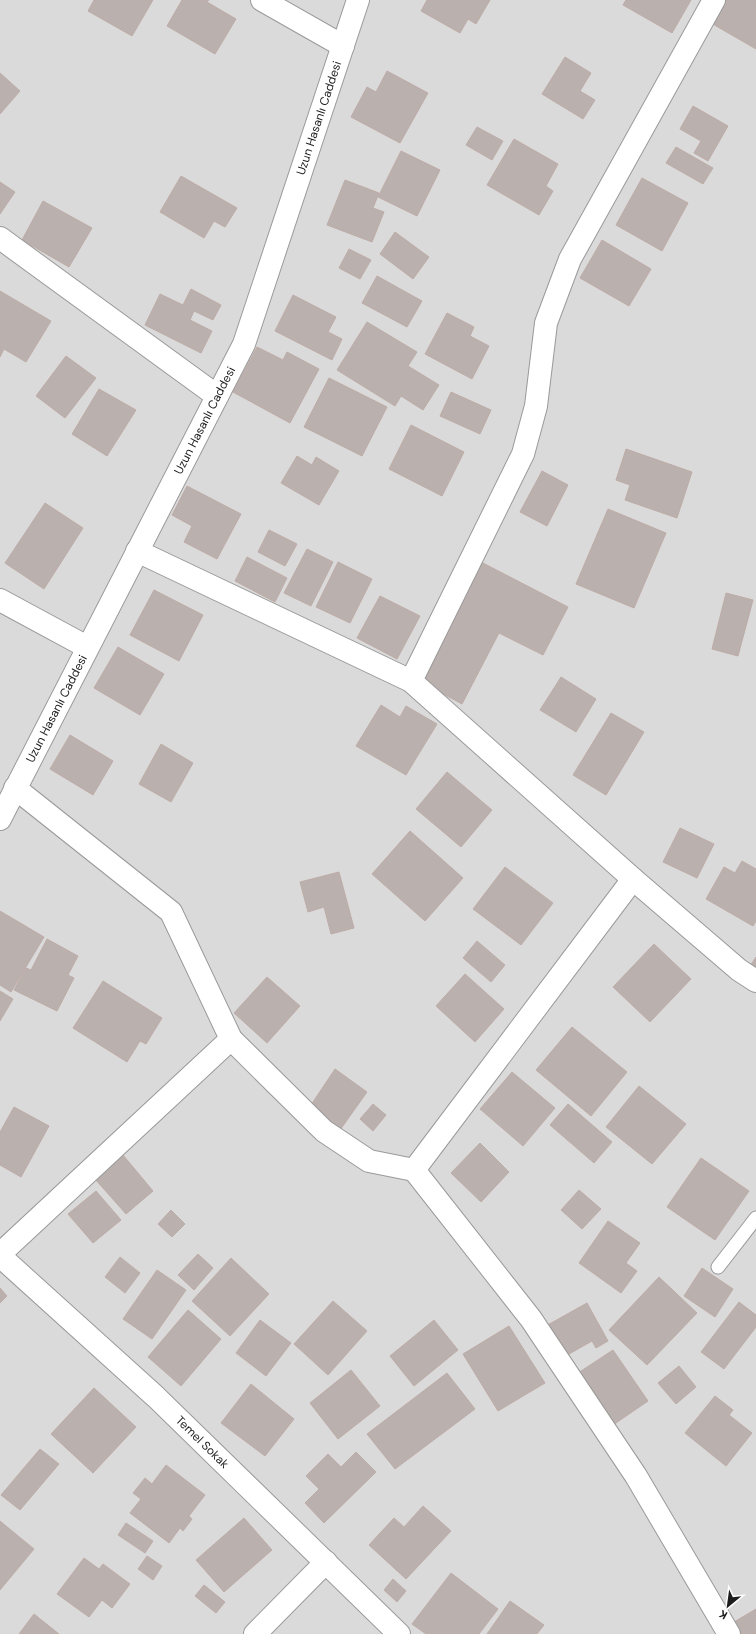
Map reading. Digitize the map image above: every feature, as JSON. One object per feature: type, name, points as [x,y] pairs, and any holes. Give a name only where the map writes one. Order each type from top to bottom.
[{"type":"street","points":[[262,0],[343,46]]},
{"type":"street","name":"Uzun Hasanlı Caddesi","points":[[0,819],[244,344],[358,0]]},
{"type":"street","points":[[411,681],[523,454],[536,406],[546,323],[570,259],[714,0]]},
{"type":"street","points":[[0,238],[217,396]]},
{"type":"street","points":[[137,551],[411,681],[633,879],[739,970],[756,981]]},
{"type":"street","points":[[0,600],[87,648]]},
{"type":"street","points":[[15,788],[171,912],[231,1039],[324,1132],[369,1161],[414,1170],[531,1319],[636,1476],[730,1634]]},
{"type":"street","points":[[414,1170],[633,879]]},
{"type":"street","points":[[0,1255],[231,1039]]},
{"type":"street","name":"Temel Sokak","points":[[0,1255],[156,1397],[399,1634]]},
{"type":"street","points":[[256,1634],[326,1562]]},
{"type":"lane","points":[[718,1267],[756,1218]]},
{"type":"shaded area","points":[[0,0],[756,0],[756,1634],[0,1634]]},
{"type":"building","points":[[94,0],[153,0],[132,36],[88,11]]},
{"type":"building","points":[[182,0],[209,0],[207,2],[236,19],[215,54],[167,26]]},
{"type":"building","points":[[427,0],[490,0],[476,24],[468,19],[460,33],[421,11]]},
{"type":"building","points":[[626,0],[691,0],[672,33],[623,5]]},
{"type":"building","points":[[724,0],[756,0],[756,49],[711,23]]},
{"type":"building","points":[[565,57],[591,73],[580,91],[595,100],[583,119],[542,94]]},
{"type":"building","points":[[387,71],[428,93],[400,143],[351,117],[367,87],[376,92]]},
{"type":"building","points":[[0,73],[20,91],[0,114]]},
{"type":"building","points":[[693,106],[728,126],[708,161],[694,153],[701,141],[680,129]]},
{"type":"building","points":[[477,127],[503,141],[492,160],[466,145]]},
{"type":"building","points":[[514,139],[558,164],[546,186],[553,191],[539,215],[487,185]]},
{"type":"building","points":[[676,147],[713,168],[703,184],[666,163]]},
{"type":"building","points":[[401,151],[440,170],[417,216],[378,197]]},
{"type":"building","points":[[181,176],[237,208],[225,227],[214,221],[204,238],[160,212]]},
{"type":"building","points":[[642,178],[688,203],[662,251],[616,225]]},
{"type":"building","points":[[345,180],[379,193],[373,208],[384,212],[372,242],[327,225]]},
{"type":"building","points":[[0,182],[15,192],[0,214]]},
{"type":"building","points":[[43,201],[92,228],[69,267],[22,240]]},
{"type":"building","points":[[395,232],[429,257],[413,279],[380,254]]},
{"type":"building","points":[[602,240],[651,269],[629,306],[580,278]]},
{"type":"building","points":[[349,249],[371,260],[360,279],[339,268]]},
{"type":"building","points":[[377,276],[422,301],[407,327],[362,303]]},
{"type":"building","points":[[191,289],[221,305],[213,320],[194,311],[190,320],[212,331],[201,353],[145,325],[160,294],[183,305]]},
{"type":"building","points":[[0,291],[51,321],[26,362],[4,349],[0,357]]},
{"type":"building","points":[[293,295],[336,317],[328,332],[342,339],[332,360],[275,331]]},
{"type":"building","points":[[447,313],[474,327],[470,336],[489,346],[472,379],[425,354]]},
{"type":"building","points":[[367,322],[417,352],[408,366],[439,385],[423,410],[401,396],[395,406],[337,370]]},
{"type":"building","points":[[257,347],[283,360],[287,352],[319,369],[290,423],[233,392]]},
{"type":"building","points":[[66,356],[96,378],[65,418],[36,396]]},
{"type":"building","points":[[329,378],[387,407],[362,456],[304,427]]},
{"type":"building","points":[[99,389],[136,410],[107,456],[72,434]]},
{"type":"building","points":[[451,392],[491,410],[480,434],[440,416]]},
{"type":"building","points":[[411,425],[464,452],[442,496],[389,469]]},
{"type":"building","points":[[626,449],[692,472],[677,518],[625,500],[630,485],[616,480]]},
{"type":"building","points":[[297,456],[312,465],[316,457],[339,471],[319,505],[281,483]]},
{"type":"building","points":[[542,471],[568,485],[547,526],[520,512]]},
{"type":"building","points":[[187,486],[241,514],[217,559],[184,542],[192,526],[172,515]]},
{"type":"building","points":[[45,503],[83,528],[44,589],[5,563]]},
{"type":"building","points":[[608,509],[666,533],[634,608],[576,584]]},
{"type":"building","points":[[269,530],[297,544],[285,566],[258,552]]},
{"type":"building","points":[[307,549],[333,562],[311,606],[284,593]]},
{"type":"building","points":[[247,557],[287,578],[275,602],[235,581]]},
{"type":"building","points":[[338,562],[372,579],[350,623],[316,607]]},
{"type":"building","points":[[481,562],[568,607],[543,655],[499,633],[462,704],[419,681]]},
{"type":"building","points":[[154,590],[203,615],[179,661],[130,635]]},
{"type":"building","points":[[726,593],[753,600],[738,656],[712,649]]},
{"type":"building","points":[[380,596],[420,616],[397,659],[357,638]]},
{"type":"building","points":[[118,647],[164,674],[140,715],[94,688]]},
{"type":"building","points":[[561,677],[596,699],[576,732],[540,710]]},
{"type":"building","points":[[381,705],[400,717],[406,706],[437,724],[406,775],[356,746]]},
{"type":"building","points":[[611,713],[644,732],[606,795],[573,775]]},
{"type":"building","points":[[70,735],[113,761],[93,795],[50,769]]},
{"type":"building","points":[[161,744],[193,763],[171,802],[139,784]]},
{"type":"building","points":[[447,772],[492,810],[461,847],[416,809]]},
{"type":"building","points":[[680,828],[714,844],[697,878],[663,862]]},
{"type":"building","points":[[410,831],[463,878],[425,921],[372,874]]},
{"type":"building","points":[[742,861],[756,869],[756,921],[753,926],[706,899],[724,867],[735,873]]},
{"type":"building","points":[[505,867],[553,903],[521,945],[473,909]]},
{"type":"building","points":[[339,872],[354,928],[331,934],[324,907],[308,912],[300,882]]},
{"type":"building","points":[[0,911],[44,937],[11,992],[0,985]]},
{"type":"building","points":[[47,939],[78,956],[68,975],[74,978],[57,1011],[14,990],[26,968],[31,970]]},
{"type":"building","points":[[477,941],[505,965],[491,982],[463,958]]},
{"type":"building","points":[[654,944],[691,979],[650,1022],[613,987]]},
{"type":"building","points":[[756,957],[756,974],[748,969]]},
{"type":"building","points":[[465,974],[504,1009],[475,1042],[436,1006]]},
{"type":"building","points":[[267,977],[300,1006],[267,1043],[234,1013]]},
{"type":"building","points":[[103,981],[162,1018],[146,1044],[140,1041],[127,1062],[73,1028]]},
{"type":"building","points":[[0,991],[13,999],[0,1021]]},
{"type":"building","points":[[572,1027],[627,1072],[591,1116],[536,1070]]},
{"type":"building","points":[[335,1069],[367,1092],[340,1130],[309,1108]]},
{"type":"building","points":[[512,1072],[555,1108],[523,1146],[480,1109]]},
{"type":"building","points":[[639,1086],[686,1124],[652,1164],[606,1127]]},
{"type":"building","points":[[373,1104],[386,1115],[373,1131],[360,1119]]},
{"type":"building","points":[[568,1104],[612,1142],[594,1163],[550,1125]]},
{"type":"building","points":[[14,1107],[49,1126],[21,1177],[0,1165],[0,1132]]},
{"type":"building","points":[[480,1143],[509,1172],[481,1202],[451,1173]]},
{"type":"building","points":[[123,1155],[153,1191],[126,1214],[95,1179]]},
{"type":"building","points":[[701,1158],[749,1191],[715,1240],[667,1207]]},
{"type":"building","points":[[579,1190],[601,1209],[582,1229],[561,1210]]},
{"type":"building","points":[[96,1191],[121,1220],[93,1243],[68,1214]]},
{"type":"building","points":[[171,1210],[185,1224],[172,1237],[158,1224]]},
{"type":"building","points":[[608,1221],[640,1243],[626,1263],[637,1271],[621,1293],[579,1263]]},
{"type":"building","points":[[198,1254],[213,1268],[194,1290],[178,1275]]},
{"type":"building","points":[[120,1257],[140,1273],[125,1293],[105,1277]]},
{"type":"building","points":[[231,1258],[269,1294],[230,1336],[192,1301]]},
{"type":"building","points":[[702,1268],[733,1289],[715,1317],[684,1296]]},
{"type":"building","points":[[157,1270],[186,1290],[152,1339],[123,1319]]},
{"type":"building","points":[[659,1277],[697,1313],[647,1365],[609,1330]]},
{"type":"building","points":[[0,1288],[7,1296],[0,1303]]},
{"type":"building","points":[[333,1301],[367,1331],[328,1375],[294,1344]]},
{"type":"building","points":[[739,1302],[756,1315],[756,1327],[724,1369],[701,1352]]},
{"type":"building","points":[[587,1303],[608,1341],[596,1348],[592,1341],[562,1358],[544,1327]]},
{"type":"building","points":[[188,1310],[221,1339],[181,1386],[148,1357]]},
{"type":"building","points":[[260,1320],[291,1343],[266,1376],[236,1353]]},
{"type":"building","points":[[434,1320],[458,1350],[414,1386],[390,1356]]},
{"type":"building","points":[[509,1326],[545,1383],[498,1411],[463,1354]]},
{"type":"building","points":[[613,1350],[648,1401],[613,1425],[578,1373]]},
{"type":"building","points":[[679,1366],[696,1387],[676,1404],[658,1383]]},
{"type":"building","points":[[351,1370],[380,1406],[338,1439],[310,1403]]},
{"type":"building","points":[[447,1373],[475,1409],[395,1469],[367,1434]]},
{"type":"building","points":[[251,1384],[294,1419],[265,1456],[221,1423]]},
{"type":"building","points":[[94,1388],[136,1427],[93,1473],[51,1434]]},
{"type":"building","points":[[715,1396],[733,1410],[729,1415],[752,1433],[726,1466],[685,1433]]},
{"type":"building","points":[[40,1449],[59,1464],[20,1510],[1,1495]]},
{"type":"building","points":[[356,1452],[376,1472],[324,1523],[305,1503],[319,1489],[306,1476],[328,1454],[341,1467]]},
{"type":"building","points":[[166,1465],[205,1495],[189,1516],[192,1519],[183,1531],[180,1528],[169,1543],[130,1513],[141,1499],[133,1493],[145,1478],[152,1484]]},
{"type":"building","points":[[423,1506],[451,1531],[406,1579],[369,1545],[394,1518],[404,1527]]},
{"type":"building","points":[[244,1518],[272,1550],[224,1592],[196,1560]]},
{"type":"building","points":[[0,1521],[34,1549],[0,1590]]},
{"type":"building","points":[[126,1523],[153,1541],[145,1553],[118,1535]]},
{"type":"building","points":[[147,1556],[162,1566],[153,1580],[138,1569]]},
{"type":"building","points":[[84,1558],[99,1569],[103,1564],[130,1584],[112,1608],[102,1600],[89,1617],[57,1594]]},
{"type":"building","points":[[451,1573],[498,1609],[479,1634],[426,1634],[412,1624]]},
{"type":"building","points":[[393,1579],[406,1591],[397,1602],[384,1590]]},
{"type":"building","points":[[204,1585],[225,1602],[216,1613],[195,1596]]},
{"type":"building","points":[[510,1601],[544,1625],[537,1634],[487,1634]]},
{"type":"building","points":[[756,1609],[756,1634],[741,1634],[734,1622]]},
{"type":"building","points":[[34,1614],[59,1634],[19,1634]]}]
